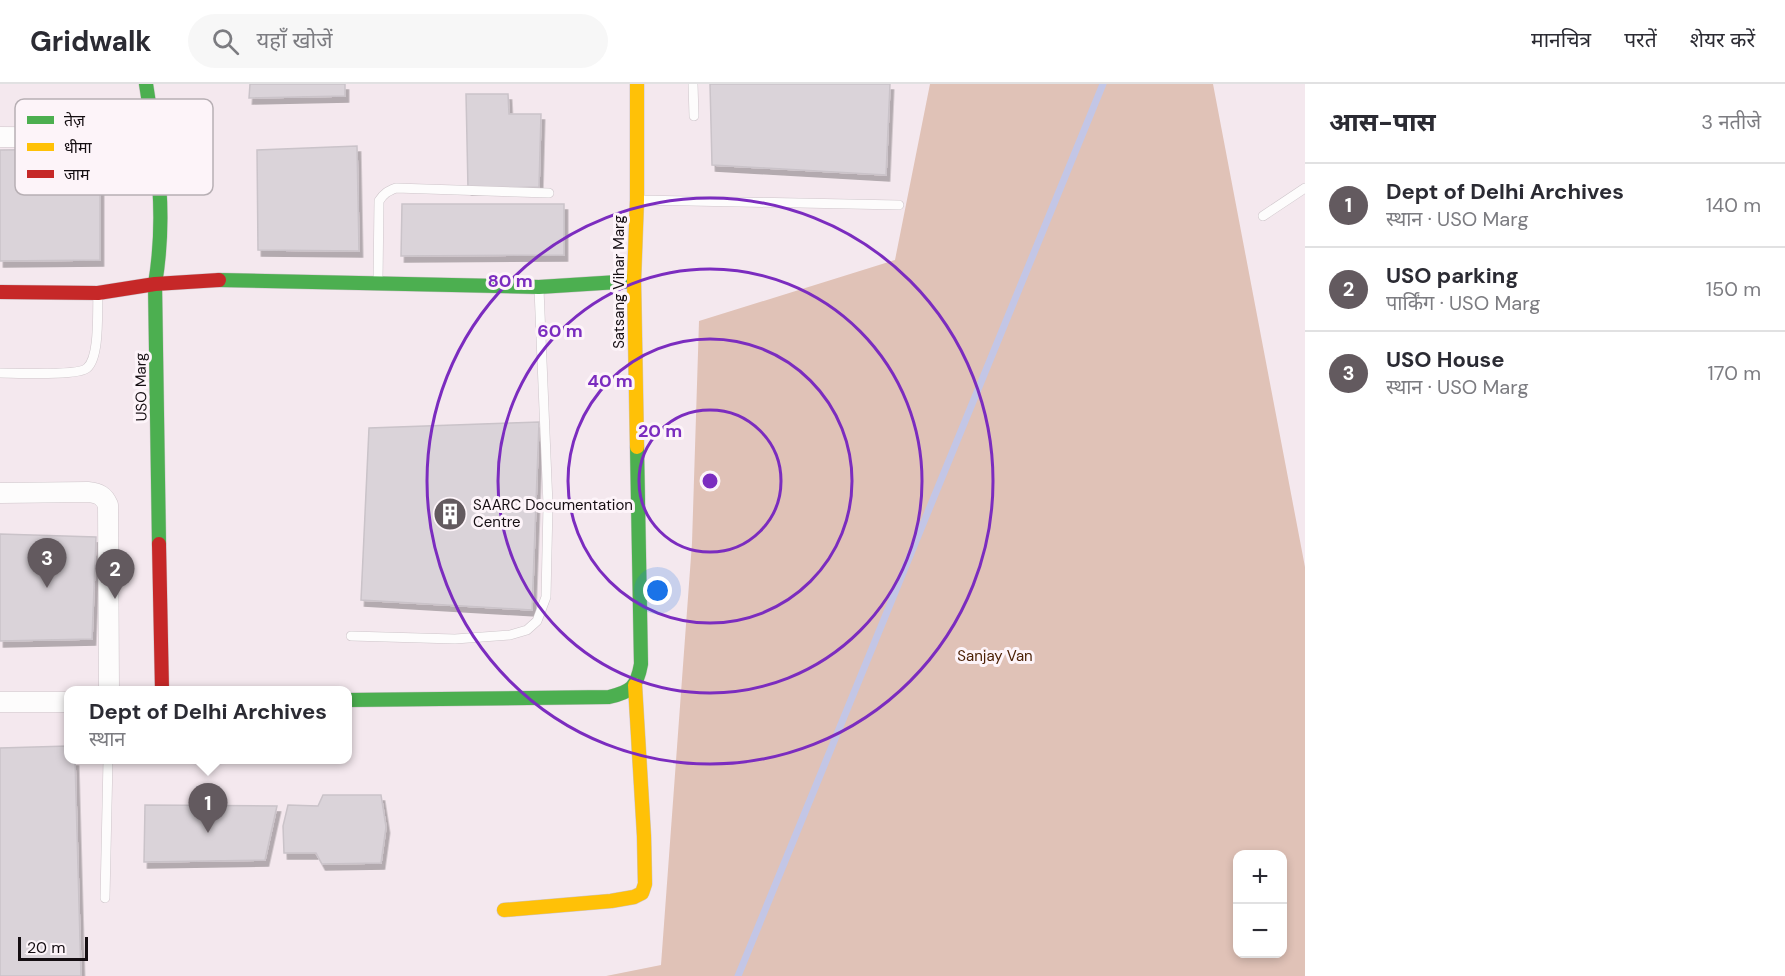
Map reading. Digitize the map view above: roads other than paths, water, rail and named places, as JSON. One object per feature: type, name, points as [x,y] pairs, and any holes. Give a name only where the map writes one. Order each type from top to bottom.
[{"type":"street","name":"USO Marg","points":[[146,84],[148,99]]},
{"type":"street","name":"Satsang Vihar Marg","points":[[504,910],[634,897],[642,893],[645,884],[644,836],[632,689],[640,676],[641,664],[634,281],[637,84]]},
{"type":"street","points":[[0,137],[15,137]]},
{"type":"street","name":"USO Marg","points":[[160,195],[160,255],[156,284],[162,686]]},
{"type":"street","points":[[0,292],[98,293],[156,284],[226,280],[539,287],[634,281]]},
{"type":"street","points":[[0,494],[88,492],[105,497],[108,505],[109,686]]},
{"type":"street","points":[[352,700],[609,697],[632,689]]},
{"type":"street","points":[[0,702],[64,702]]},
{"type":"lane","points":[[693,84],[694,116]]},
{"type":"lane","points":[[378,282],[379,201],[389,190],[396,188],[549,193]]},
{"type":"lane","points":[[1263,216],[1305,188]]},
{"type":"lane","points":[[637,200],[899,205]]},
{"type":"lane","points":[[351,636],[455,639],[510,635],[527,630],[537,621],[546,597],[548,505],[539,287]]},
{"type":"lane","points":[[0,373],[70,372],[82,371],[89,367],[95,348],[98,293]]},
{"type":"lane","points":[[105,898],[108,764]]},
{"type":"waterway","points":[[738,976],[1103,84]]},
{"type":"place","name":"SAARC Documentation Centre","points":[[450,514]]},
{"type":"place","name":"USO House","points":[[47,588]]},
{"type":"place","name":"USO parking","points":[[115,599]]},
{"type":"place","name":"Dept of Delhi Archives","points":[[208,833]]},
{"type":"park label","name":"Sanjay Van","points":[[995,656]]}]
